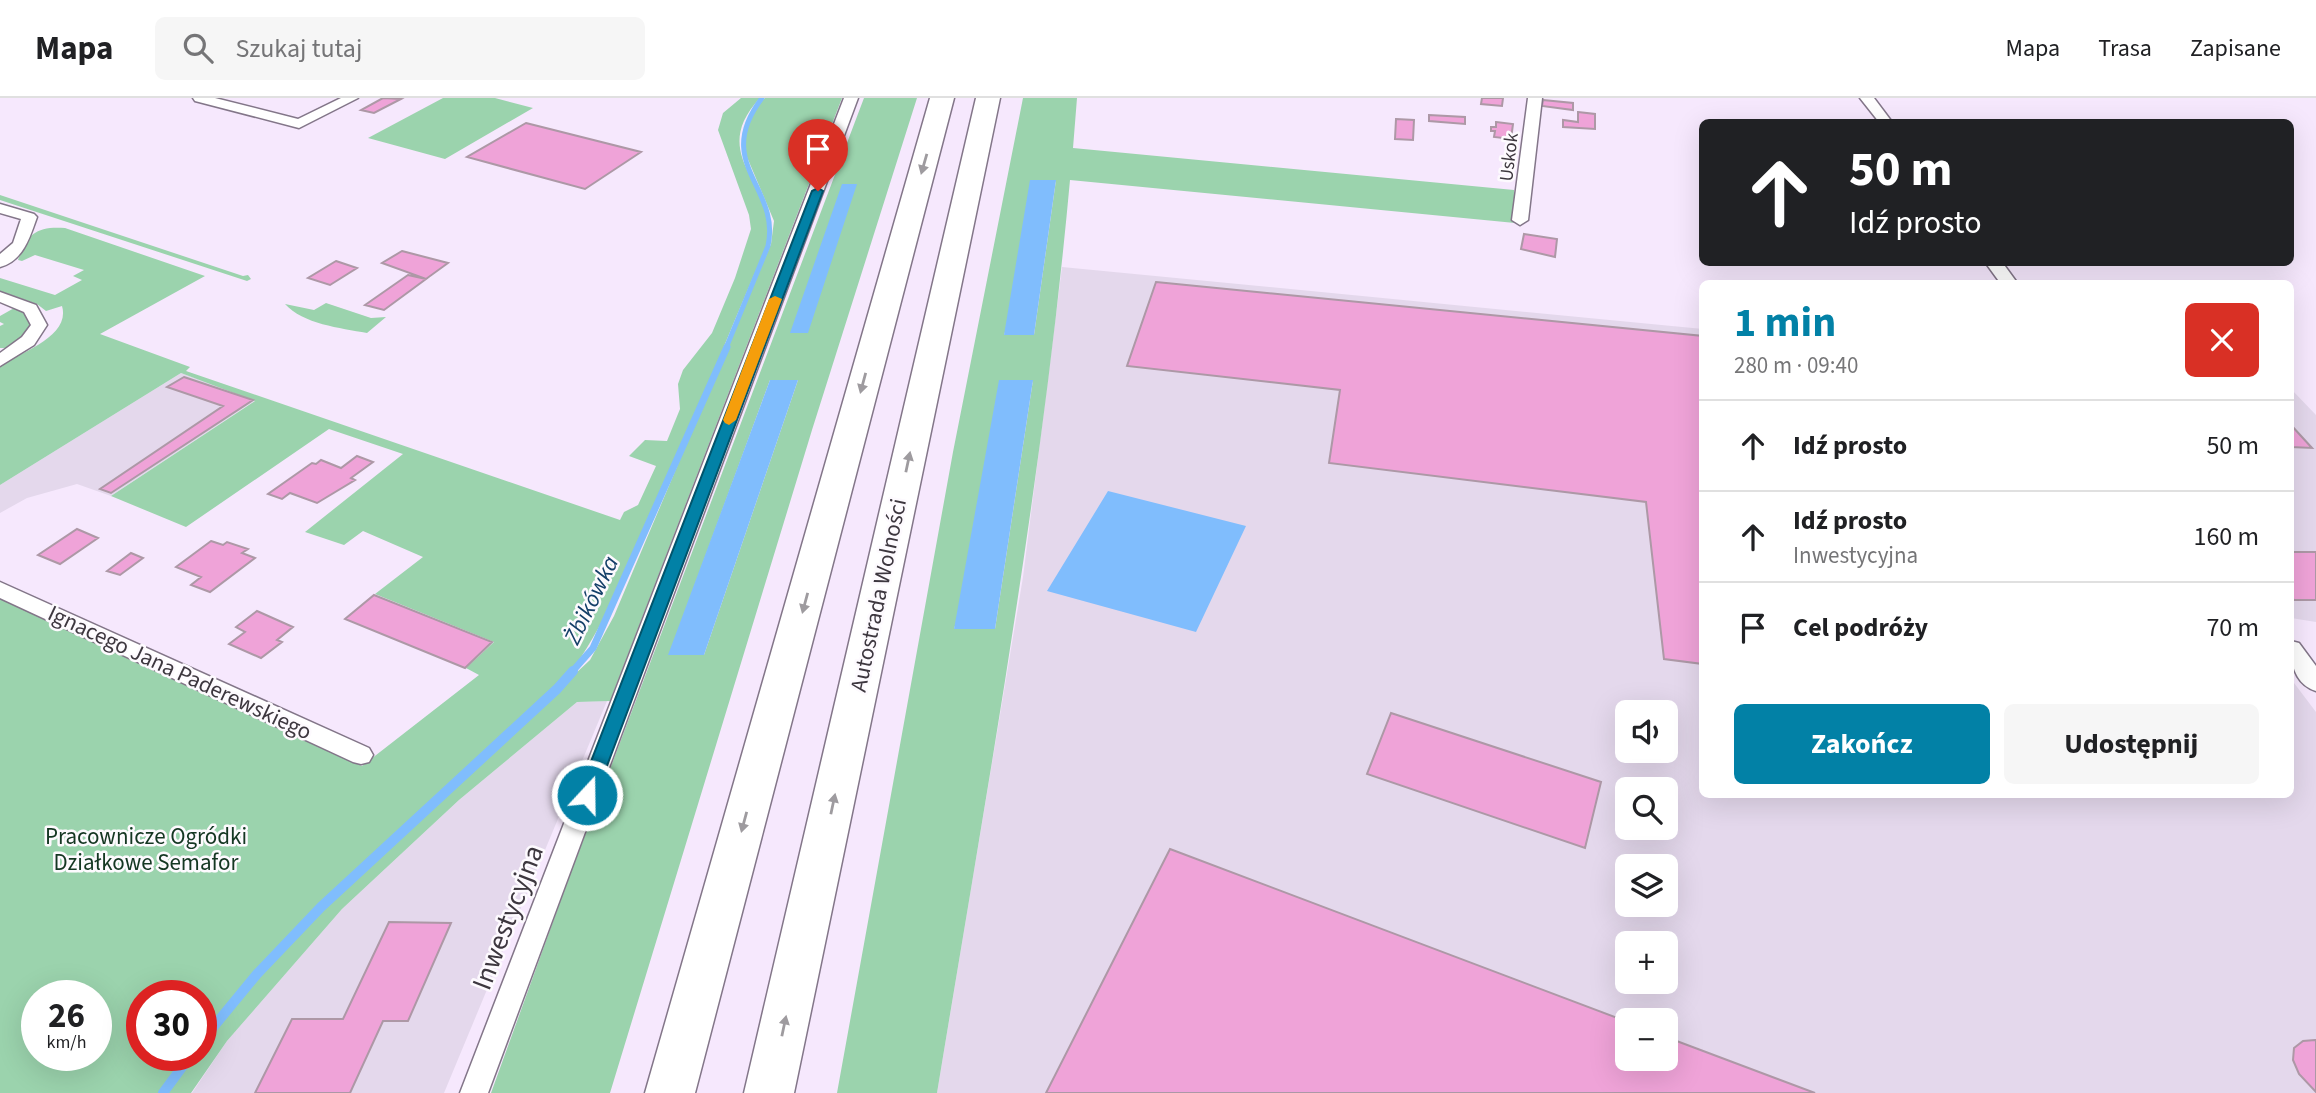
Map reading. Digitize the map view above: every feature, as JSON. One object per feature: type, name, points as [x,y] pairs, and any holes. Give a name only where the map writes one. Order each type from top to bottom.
[{"type":"highway","points":[[670,1093],[942,98]]},
{"type":"highway","name":"Autostrada Wolności","points":[[769,1093],[988,98]]},
{"type":"street","points":[[200,98],[299,124],[351,98]]},
{"type":"street","name":"Inwestycyjna","points":[[474,1093],[851,98]]},
{"type":"street","name":"Uskok","points":[[1520,220],[1535,98]]},
{"type":"street","points":[[1867,98],[1884,119]]},
{"type":"street","points":[[0,208],[29,217],[20,245],[0,262]]},
{"type":"street","points":[[1996,266],[2007,280]]},
{"type":"street","points":[[0,297],[30,308],[37,315],[38,325],[28,341],[0,361]]},
{"type":"street","name":"Ignacego Jana Paderewskiego","points":[[0,589],[360,755]]},
{"type":"street","points":[[2294,653],[2316,682]]},
{"type":"shaded area","points":[[1062,267],[1699,329],[1699,798],[2294,798],[2294,683],[2316,712],[2316,1093],[937,1093],[1023,577]]},
{"type":"shaded area","points":[[181,373],[256,400],[111,496],[77,484],[27,498],[0,513],[0,485]]},
{"type":"shaded area","points":[[2294,392],[2316,415],[2316,622],[2294,618]]},
{"type":"shaded area","points":[[607,701],[444,1093],[192,1093],[207,1071],[217,1071],[217,1056],[227,1041],[342,909],[459,800],[577,702]]},
{"type":"green space","points":[[443,98],[495,98],[533,108],[445,159],[368,138]]},
{"type":"green space","name":"Pracownicze Ogródki Działkowe Semafor","points":[[741,98],[760,98],[745,118],[740,136],[741,153],[762,201],[768,220],[769,240],[632,560],[603,620],[567,678],[305,919],[217,1018],[217,980],[126,980],[126,1071],[176,1071],[161,1093],[0,1093],[0,597],[362,766],[479,675],[466,668],[494,642],[375,594],[423,557],[363,531],[344,545],[305,532],[403,454],[329,429],[186,527],[111,496],[255,401],[181,373],[0,485],[0,365],[52,335],[63,317],[62,306],[46,311],[37,304],[0,291],[0,278],[55,295],[82,280],[73,276],[84,270],[35,255],[18,260],[29,238],[47,228],[65,228],[205,276],[100,334],[190,367],[186,371],[620,520],[624,512],[638,505],[656,466],[629,456],[645,440],[667,441],[680,409],[678,384],[683,370],[712,333],[735,278],[751,229],[749,215],[718,130],[723,113]]},
{"type":"green space","points":[[765,98],[842,98],[610,701],[577,702],[459,800],[342,909],[217,1055],[217,1027],[236,1002],[311,920],[590,660],[614,616],[771,244],[774,221],[744,150],[743,137],[750,114]]},
{"type":"green space","points":[[864,98],[917,98],[812,430],[610,1093],[491,1093],[571,872]],"holes":[[[770,380],[798,380],[704,655],[669,655]]]},
{"type":"green space","points":[[1023,98],[1077,98],[1073,148],[1514,190],[1515,223],[1070,180],[1029,524],[937,1093],[837,1093],[953,452]],"holes":[[[1056,180],[1034,335],[1004,335]],[[1033,380],[995,629],[954,629]]]},
{"type":"green space","points":[[0,195],[243,276],[248,275],[251,279],[247,281],[0,200]]},
{"type":"green space","points":[[326,303],[371,318],[386,317],[367,333],[312,321],[285,304],[314,310]]},
{"type":"green space","points":[[16,307],[29,316],[30,327],[13,348],[0,348],[0,326],[4,324],[0,322],[0,316]]},
{"type":"green space","points":[[184,1071],[206,1071],[191,1093],[167,1093]]},
{"type":"water","points":[[1030,180],[1056,180],[1034,335],[1004,335]]},
{"type":"water","points":[[842,184],[857,184],[808,333],[790,333]]},
{"type":"water","points":[[770,380],[798,380],[704,655],[668,655]]},
{"type":"water","points":[[999,380],[1033,380],[995,629],[954,629]]},
{"type":"water","points":[[1108,491],[1246,526],[1196,632],[1047,591]]},
{"type":"building","points":[[383,98],[401,99],[374,113],[361,110]]},
{"type":"building","points":[[1482,98],[1503,98],[1502,106],[1481,104]]},
{"type":"building","points":[[1543,100],[1573,103],[1573,110],[1542,106]]},
{"type":"building","points":[[1578,112],[1595,114],[1595,129],[1563,127],[1563,120],[1578,122]]},
{"type":"building","points":[[1429,115],[1465,117],[1465,124],[1429,121]]},
{"type":"building","points":[[1396,119],[1414,120],[1413,140],[1395,139]]},
{"type":"building","points":[[1496,122],[1513,124],[1511,139],[1494,137],[1495,131],[1491,131],[1491,127],[1496,127]]},
{"type":"building","points":[[526,123],[641,152],[585,189],[467,157]]},
{"type":"building","points":[[1524,234],[1557,239],[1555,257],[1521,249]]},
{"type":"building","points":[[402,251],[448,263],[426,279],[382,263]]},
{"type":"building","points":[[336,261],[357,268],[330,285],[308,278]]},
{"type":"building","points":[[408,275],[426,279],[384,310],[365,305]]},
{"type":"building","points":[[1156,282],[1699,336],[1699,663],[1664,659],[1646,502],[1329,463],[1340,390],[1127,366]]},
{"type":"building","points":[[184,377],[253,400],[111,493],[100,489],[223,406],[167,387]]},
{"type":"building","points":[[2294,428],[2312,448],[2294,447]]},
{"type":"building","points":[[357,456],[373,462],[351,478],[355,480],[317,503],[290,493],[282,499],[268,494],[312,463],[316,464],[321,460],[341,468]]},
{"type":"building","points":[[77,529],[98,538],[60,564],[38,555]]},
{"type":"building","points":[[211,541],[223,545],[227,542],[248,549],[242,553],[255,558],[210,592],[191,585],[201,577],[176,567]]},
{"type":"building","points":[[2294,552],[2316,552],[2316,600],[2294,600]]},
{"type":"building","points":[[131,553],[143,558],[120,575],[107,571]]},
{"type":"building","points":[[374,595],[492,642],[465,668],[345,619]]},
{"type":"building","points":[[257,611],[293,627],[277,640],[282,642],[261,658],[229,644],[245,632],[236,627]]},
{"type":"building","points":[[1391,713],[1601,782],[1585,848],[1367,774]]},
{"type":"building","points":[[1170,849],[1615,1017],[1615,1071],[1678,1071],[1678,1042],[1815,1093],[1046,1093]]},
{"type":"building","points":[[389,922],[451,923],[408,1021],[383,1021],[350,1093],[255,1093],[292,1019],[343,1019]]},
{"type":"building","points":[[2316,1040],[2316,1092],[2299,1074],[2293,1060],[2294,1048],[2303,1041]]},
{"type":"waterway","name":"Żbikówka","points":[[726,348],[768,246],[766,207],[745,158],[744,141],[748,121],[762,98]]},
{"type":"waterway","name":"Żbikówka","points":[[571,673],[593,648],[727,347]]},
{"type":"waterway","name":"Żbikówka","points":[[217,1023],[257,974],[321,907],[557,689],[573,671]]},
{"type":"waterway","name":"Żbikówka","points":[[163,1093],[179,1071]]},
{"type":"slow traffic","points":[[729,420],[775,299]]},
{"type":"route","points":[[587,795],[818,191]]}]
